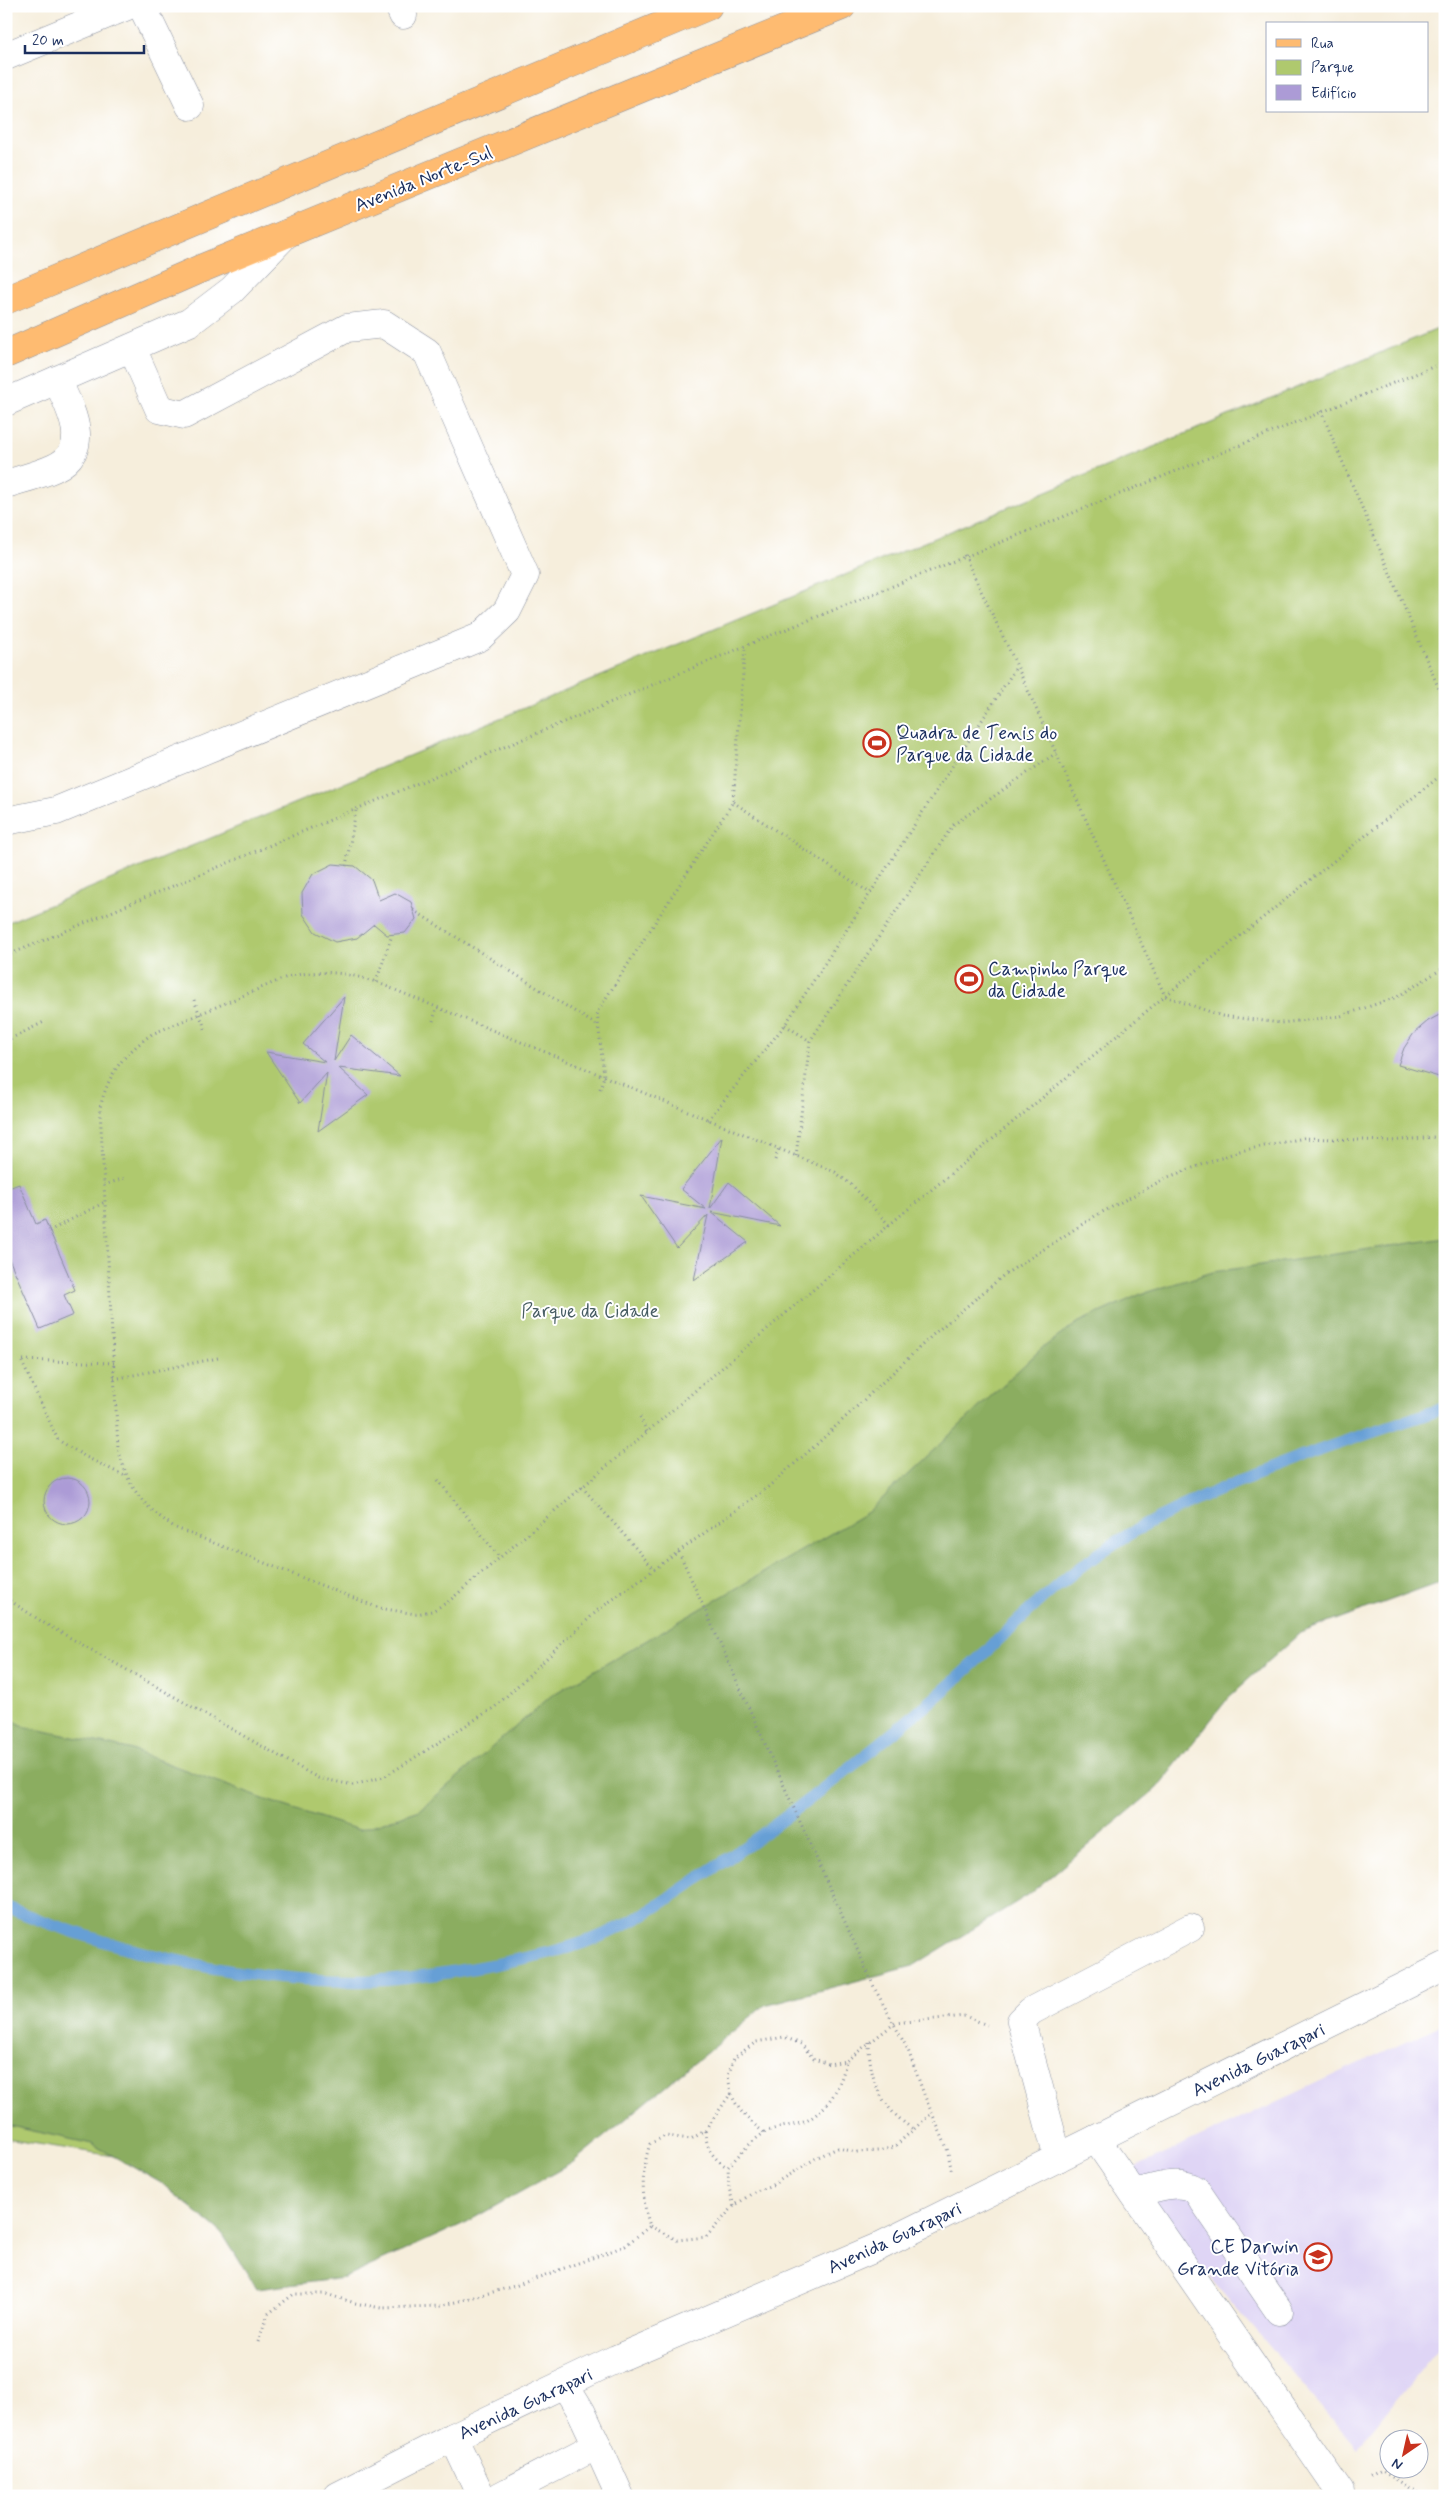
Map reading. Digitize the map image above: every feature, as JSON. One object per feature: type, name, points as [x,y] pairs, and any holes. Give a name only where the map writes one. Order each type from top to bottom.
[{"type":"main road","points":[[6,300],[708,6]]},
{"type":"main road","name":"Avenida Norte-Sul","points":[[6,354],[286,234],[842,6]]},
{"type":"street","points":[[6,56],[127,6]]},
{"type":"street","points":[[142,6],[190,106]]},
{"type":"street","points":[[6,402],[190,322],[232,290],[286,234]]},
{"type":"street","points":[[6,821],[56,811],[480,637],[507,611],[525,575],[427,352],[384,324],[347,328],[184,415],[159,409],[132,348]]},
{"type":"street","points":[[6,484],[56,468],[72,452],[78,433],[71,410],[57,380]]},
{"type":"street","points":[[1058,2158],[1023,2036],[1021,2021],[1031,2011],[1190,1928]]},
{"type":"street","name":"Avenida Guarapari","points":[[338,2496],[453,2437],[616,2359],[878,2247],[1445,1966]]},
{"type":"street","points":[[1096,2139],[1340,2492]]},
{"type":"street","points":[[1134,2193],[1179,2184],[1188,2185],[1196,2190],[1279,2311]]},
{"type":"street","points":[[565,2385],[581,2412],[620,2496]]},
{"type":"street","points":[[453,2437],[481,2496]]},
{"type":"street","points":[[500,2496],[597,2445]]},
{"type":"path","points":[[6,956],[964,555],[1445,362]]},
{"type":"path","points":[[1321,411],[1445,703]]},
{"type":"path","points":[[964,555],[1017,666],[1165,996],[1222,1016],[1281,1023],[1340,1016],[1397,996],[1445,967]]},
{"type":"path","points":[[600,1089],[604,1076],[597,1012],[733,802],[745,646]]},
{"type":"path","points":[[708,1120],[785,1025],[1017,666]]},
{"type":"path","points":[[796,1156],[810,1041],[953,825],[1056,753]]},
{"type":"path","points":[[889,1225],[853,1186],[835,1172],[437,1007],[376,982],[350,974],[329,971],[306,972],[287,977],[152,1034],[133,1048],[116,1066],[105,1088],[100,1108],[118,1448],[125,1476],[136,1494],[158,1516],[176,1528],[378,1608],[416,1614],[432,1611],[448,1602],[889,1225],[1165,996],[1445,772]]},
{"type":"path","points":[[733,802],[870,893]]},
{"type":"path","points":[[346,866],[356,809]]},
{"type":"path","points":[[413,910],[599,1027]]},
{"type":"path","points":[[376,982],[392,935]]},
{"type":"path","points":[[194,1000],[206,1031]]},
{"type":"path","points":[[433,1021],[437,1007]]},
{"type":"path","points":[[6,1041],[44,1022]]},
{"type":"path","points":[[785,1025],[810,1041]]},
{"type":"path","points":[[6,1598],[44,1623],[318,1778],[353,1785],[384,1777],[494,1707],[598,1610],[768,1487],[816,1445],[936,1332],[1004,1275],[1095,1216],[1168,1177],[1240,1151],[1304,1138],[1390,1141],[1445,1136]]},
{"type":"path","points":[[775,1160],[779,1148]]},
{"type":"path","points":[[104,1184],[125,1178]]},
{"type":"path","points":[[49,1231],[105,1202]]},
{"type":"path","points":[[114,1379],[218,1358]]},
{"type":"path","points":[[114,1363],[21,1360],[58,1440],[86,1457],[125,1476]]},
{"type":"path","points":[[640,1417],[646,1432]]},
{"type":"path","points":[[438,1480],[500,1558]]},
{"type":"path","points":[[582,1488],[654,1569]]},
{"type":"path","points":[[679,1552],[874,1989],[895,2023],[908,2050],[947,2148],[959,2207]]},
{"type":"path","points":[[765,2133],[738,2110],[731,2093],[728,2076],[734,2058],[756,2042],[784,2037],[801,2044],[814,2059],[829,2064],[846,2060],[895,2023],[964,2016],[1023,2036]]},
{"type":"path","points":[[869,2042],[871,2070],[876,2090],[887,2108],[913,2129]]},
{"type":"path","points":[[728,2167],[765,2133],[776,2128],[808,2120],[832,2097],[843,2079],[846,2060]]},
{"type":"path","points":[[731,2093],[705,2131],[691,2139],[665,2136],[650,2144],[643,2165],[644,2209],[650,2226],[677,2240],[706,2237],[734,2206],[754,2192],[772,2185],[794,2170],[838,2148],[856,2152],[878,2151],[894,2147],[932,2113]]},
{"type":"path","points":[[705,2131],[709,2150],[720,2162],[728,2167]]},
{"type":"path","points":[[728,2167],[729,2188],[734,2206]]},
{"type":"path","points":[[258,2342],[268,2314],[294,2294],[326,2294],[381,2308],[440,2306],[515,2286],[625,2246],[650,2226]]},
{"type":"path","points":[[1340,2492],[1382,2471],[1424,2496]]},
{"type":"shaded area","name":"CE Darwin Grande Vitória","points":[[1443,2024],[1445,2339],[1357,2448],[1121,2174]]},
{"type":"green space","name":"Parque da Cidade","points":[[1445,326],[1445,1557],[133,2159],[6,2139],[6,923]]},
{"type":"green space","points":[[1445,1238],[1445,1580],[1300,1633],[1229,1697],[1157,1788],[1028,1895],[913,1966],[765,2005],[572,2163],[467,2222],[344,2278],[257,2289],[222,2233],[161,2183],[92,2144],[6,2125],[6,1717],[26,1727],[129,1749],[266,1800],[359,1830],[420,1810],[552,1695],[868,1512],[1041,1349],[1079,1322],[1141,1294],[1213,1272]]},
{"type":"building","points":[[333,864],[355,866],[372,880],[379,900],[395,893],[411,902],[416,919],[405,933],[387,935],[374,924],[357,938],[335,942],[315,932],[303,914],[302,893],[313,874]]},
{"type":"building","points":[[344,997],[334,1061],[351,1035],[400,1076],[339,1068],[368,1095],[318,1131],[327,1073],[300,1103],[266,1052],[325,1062],[303,1044]]},
{"type":"building","points":[[1445,1012],[1445,1085],[1439,1077],[1398,1065],[1404,1048],[1414,1033],[1428,1021]]},
{"type":"building","points":[[722,1137],[710,1209],[729,1182],[780,1226],[711,1212],[748,1242],[694,1280],[708,1215],[677,1248],[641,1196],[706,1209],[681,1189]]},
{"type":"building","points":[[19,1184],[36,1224],[45,1220],[75,1290],[64,1295],[73,1315],[40,1329],[6,1252],[6,1189]]},
{"type":"building","points":[[72,1478],[76,1479],[86,1488],[89,1492],[89,1510],[80,1520],[72,1524],[62,1524],[54,1520],[45,1510],[44,1496],[48,1488],[58,1479]]},
{"type":"waterway","points":[[6,1907],[92,1938],[181,1961],[226,1970],[317,1980],[362,1981],[427,1976],[521,1959],[594,1939],[621,1927],[658,1906],[794,1811],[881,1743],[937,1696],[1045,1596],[1091,1559],[1129,1534],[1186,1504],[1257,1474],[1337,1444],[1445,1408]]},
{"type":"place","name":"Quadra de Tenis do Parque da Cidade","points":[[877,743]]},
{"type":"place","name":"Campinho Parque da Cidade","points":[[969,979]]},
{"type":"place","name":"CE Darwin Grande Vitória","points":[[1318,2257]]}]
